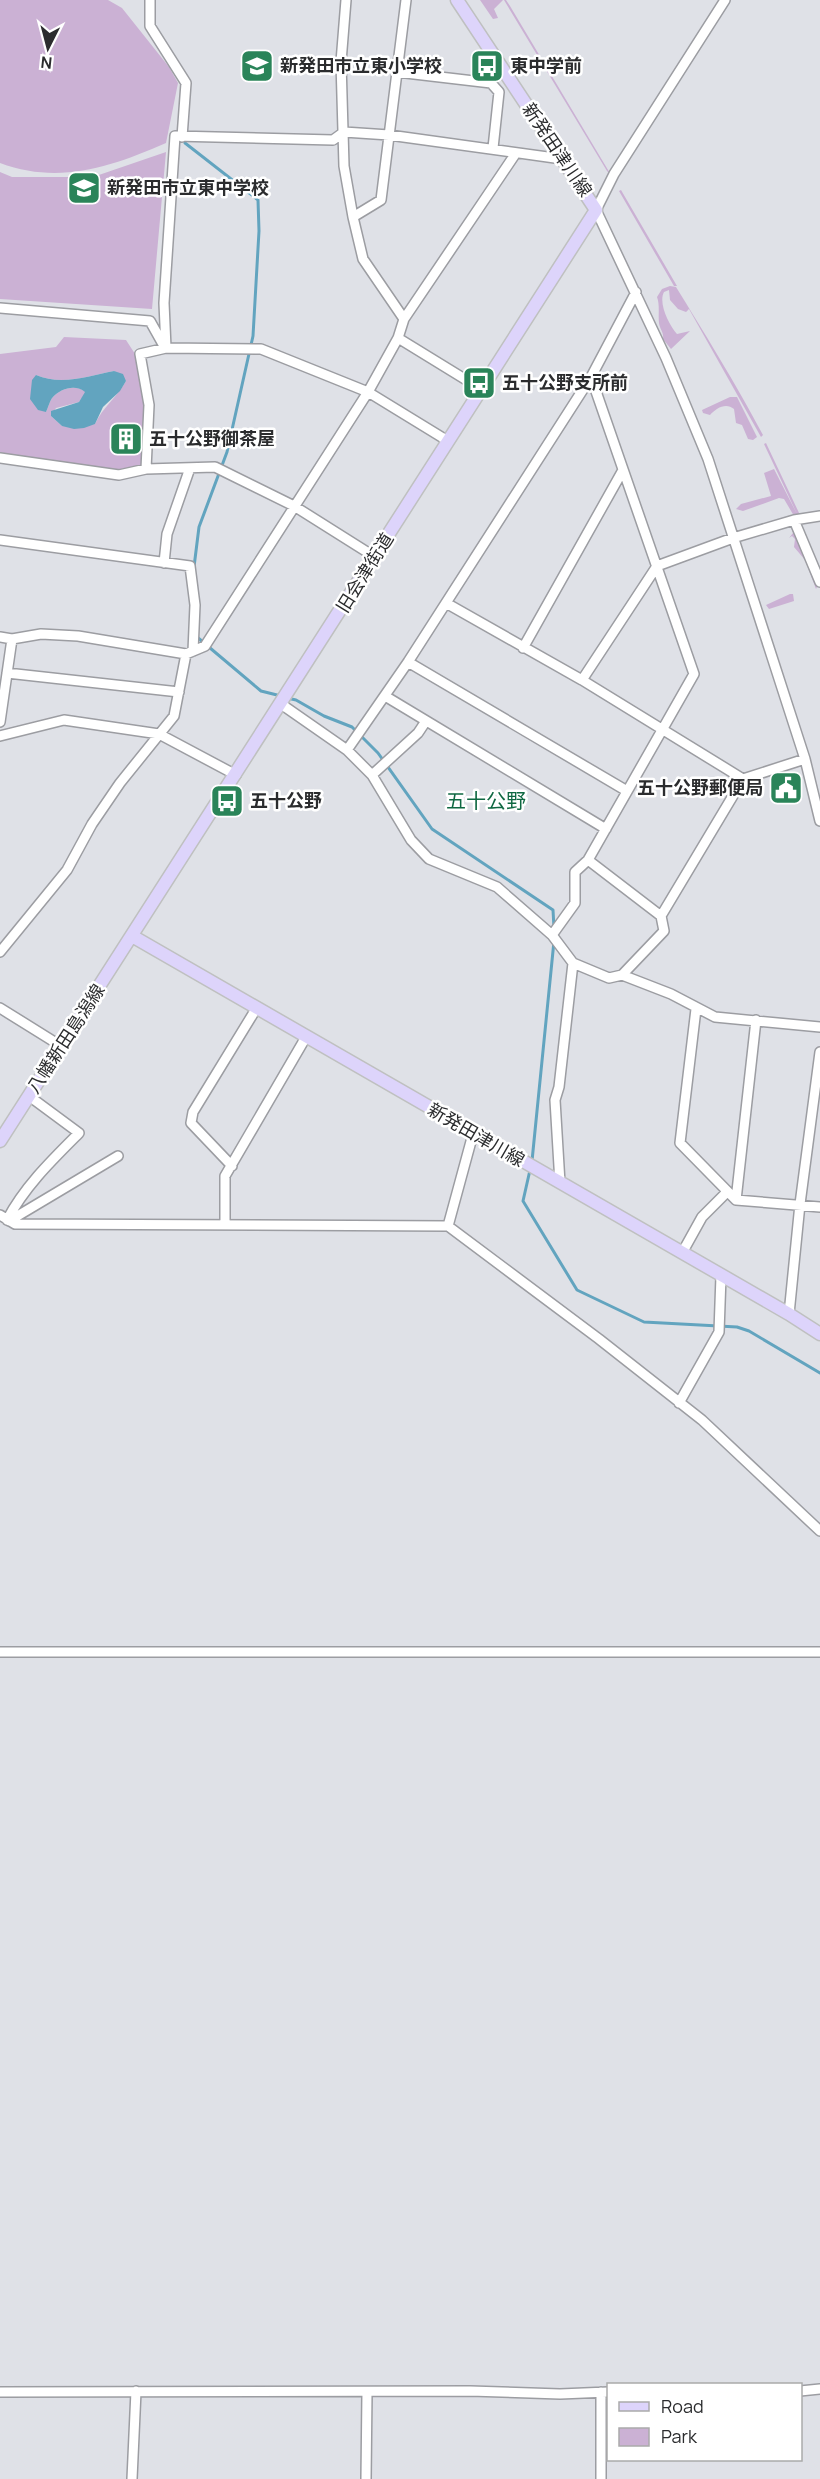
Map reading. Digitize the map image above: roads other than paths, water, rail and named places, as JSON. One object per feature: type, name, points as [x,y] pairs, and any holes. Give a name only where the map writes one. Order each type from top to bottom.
[{"type":"main road","name":"新発田津川線","points":[[457,0],[596,210]]},
{"type":"main road","name":"旧会津街道","points":[[132,936],[596,210]]},
{"type":"main road","name":"新発田津川線","points":[[132,936],[820,1334]]},
{"type":"main road","name":"八幡新田島潟線","points":[[0,1141],[132,936]]},
{"type":"street","points":[[150,0],[150,26],[186,83],[182,137]]},
{"type":"street","points":[[346,0],[341,62],[344,166],[353,217],[363,259],[404,319]]},
{"type":"street","points":[[353,217],[381,200],[406,0]]},
{"type":"street","points":[[725,0],[614,174],[596,210],[666,358],[708,459],[805,759],[820,821]]},
{"type":"street","points":[[397,72],[514,86]]},
{"type":"street","points":[[491,83],[499,92],[493,148]]},
{"type":"street","points":[[166,348],[164,303],[175,136],[333,140],[344,132],[389,135],[562,159]]},
{"type":"street","points":[[0,637],[12,639],[41,634],[78,636],[190,652],[205,645],[368,392],[398,338],[404,319],[516,153]]},
{"type":"street","points":[[347,750],[408,662],[591,376],[636,292]]},
{"type":"street","points":[[0,308],[150,321],[166,348]]},
{"type":"street","points":[[398,338],[481,389]]},
{"type":"street","points":[[146,469],[149,405],[140,354],[166,348],[261,349],[368,392],[448,441]]},
{"type":"street","points":[[552,935],[575,903],[575,872],[588,860],[694,674],[591,376]]},
{"type":"street","points":[[0,458],[119,475],[146,469],[215,467],[294,506],[375,558]]},
{"type":"street","points":[[164,563],[168,534],[190,468]]},
{"type":"street","points":[[524,648],[623,470]]},
{"type":"street","points":[[582,680],[657,566],[733,538],[794,520],[820,516]]},
{"type":"street","points":[[794,520],[820,582]]},
{"type":"street","points":[[0,540],[190,566],[195,605],[190,652],[174,716],[120,783],[92,824],[67,870],[0,952]]},
{"type":"street","points":[[446,603],[582,680],[743,778]]},
{"type":"street","points":[[0,722],[12,639]]},
{"type":"street","points":[[408,662],[627,791]]},
{"type":"street","points":[[7,674],[179,692]]},
{"type":"street","points":[[385,696],[606,829]]},
{"type":"street","points":[[281,704],[347,750],[372,775],[411,840],[429,858],[497,887],[552,935],[573,963],[609,978],[622,975],[663,931],[661,916],[743,778],[805,759]]},
{"type":"street","points":[[0,736],[64,720],[159,735],[236,775]]},
{"type":"street","points":[[372,775],[418,733],[426,721]]},
{"type":"street","points":[[588,860],[661,916]]},
{"type":"street","points":[[560,1183],[555,1100],[559,1087],[573,963]]},
{"type":"street","points":[[622,975],[671,994],[715,1017],[820,1028]]},
{"type":"street","points":[[0,1008],[61,1046]]},
{"type":"street","points":[[232,1166],[191,1123],[193,1112],[256,1009]]},
{"type":"street","points":[[696,1009],[680,1143],[726,1193],[736,1200],[820,1207]]},
{"type":"street","points":[[736,1200],[756,1020]]},
{"type":"street","points":[[225,1225],[225,1176],[306,1037]]},
{"type":"street","points":[[789,1314],[800,1204],[820,1052]]},
{"type":"street","points":[[6,1219],[44,1167],[79,1133],[29,1096]]},
{"type":"street","points":[[448,1226],[473,1134]]},
{"type":"street","points":[[6,1219],[118,1156]]},
{"type":"street","points":[[682,1253],[702,1217],[726,1193]]},
{"type":"street","points":[[6,1219],[15,1224],[448,1226],[599,1339],[702,1420],[820,1531]]},
{"type":"street","points":[[679,1403],[719,1332],[722,1276]]},
{"type":"street","points":[[0,1652],[820,1652]]},
{"type":"street","points":[[802,2391],[820,2389]]},
{"type":"street","points":[[132,2479],[136,2391]]},
{"type":"street","points":[[0,2392],[560,2394],[605,2392],[601,2479]]},
{"type":"street","points":[[366,2479],[367,2392]]},
{"type":"water","points":[[114,371],[123,374],[126,381],[120,391],[103,407],[95,424],[84,428],[74,429],[62,426],[51,416],[51,411],[79,402],[85,392],[77,388],[60,391],[52,398],[46,412],[38,410],[30,399],[32,380],[36,375],[65,380]]},
{"type":"waterway","points":[[185,143],[258,200],[259,231],[253,336],[227,452],[199,527],[194,567]]},
{"type":"waterway","points":[[197,637],[261,691],[281,696]]},
{"type":"waterway","points":[[287,698],[296,700],[324,716],[352,727],[378,753],[432,829],[553,910],[554,928]]},
{"type":"waterway","points":[[532,1161],[554,941]]},
{"type":"waterway","points":[[530,1170],[523,1201],[577,1290],[644,1322],[737,1327],[749,1331],[820,1373]]},
{"type":"place","name":"新発田市立東小学校","points":[[257,66]]},
{"type":"place","name":"東中学前","points":[[487,66]]},
{"type":"place","name":"新発田市立東中学校","points":[[84,188]]},
{"type":"place","name":"五十公野支所前","points":[[479,383]]},
{"type":"place","name":"五十公野御茶屋","points":[[126,439]]},
{"type":"place","name":"五十公野郵便局","points":[[786,788]]},
{"type":"place","name":"五十公野","points":[[227,801]]},
{"type":"district","name":"五十公野","points":[[486,801]]}]
